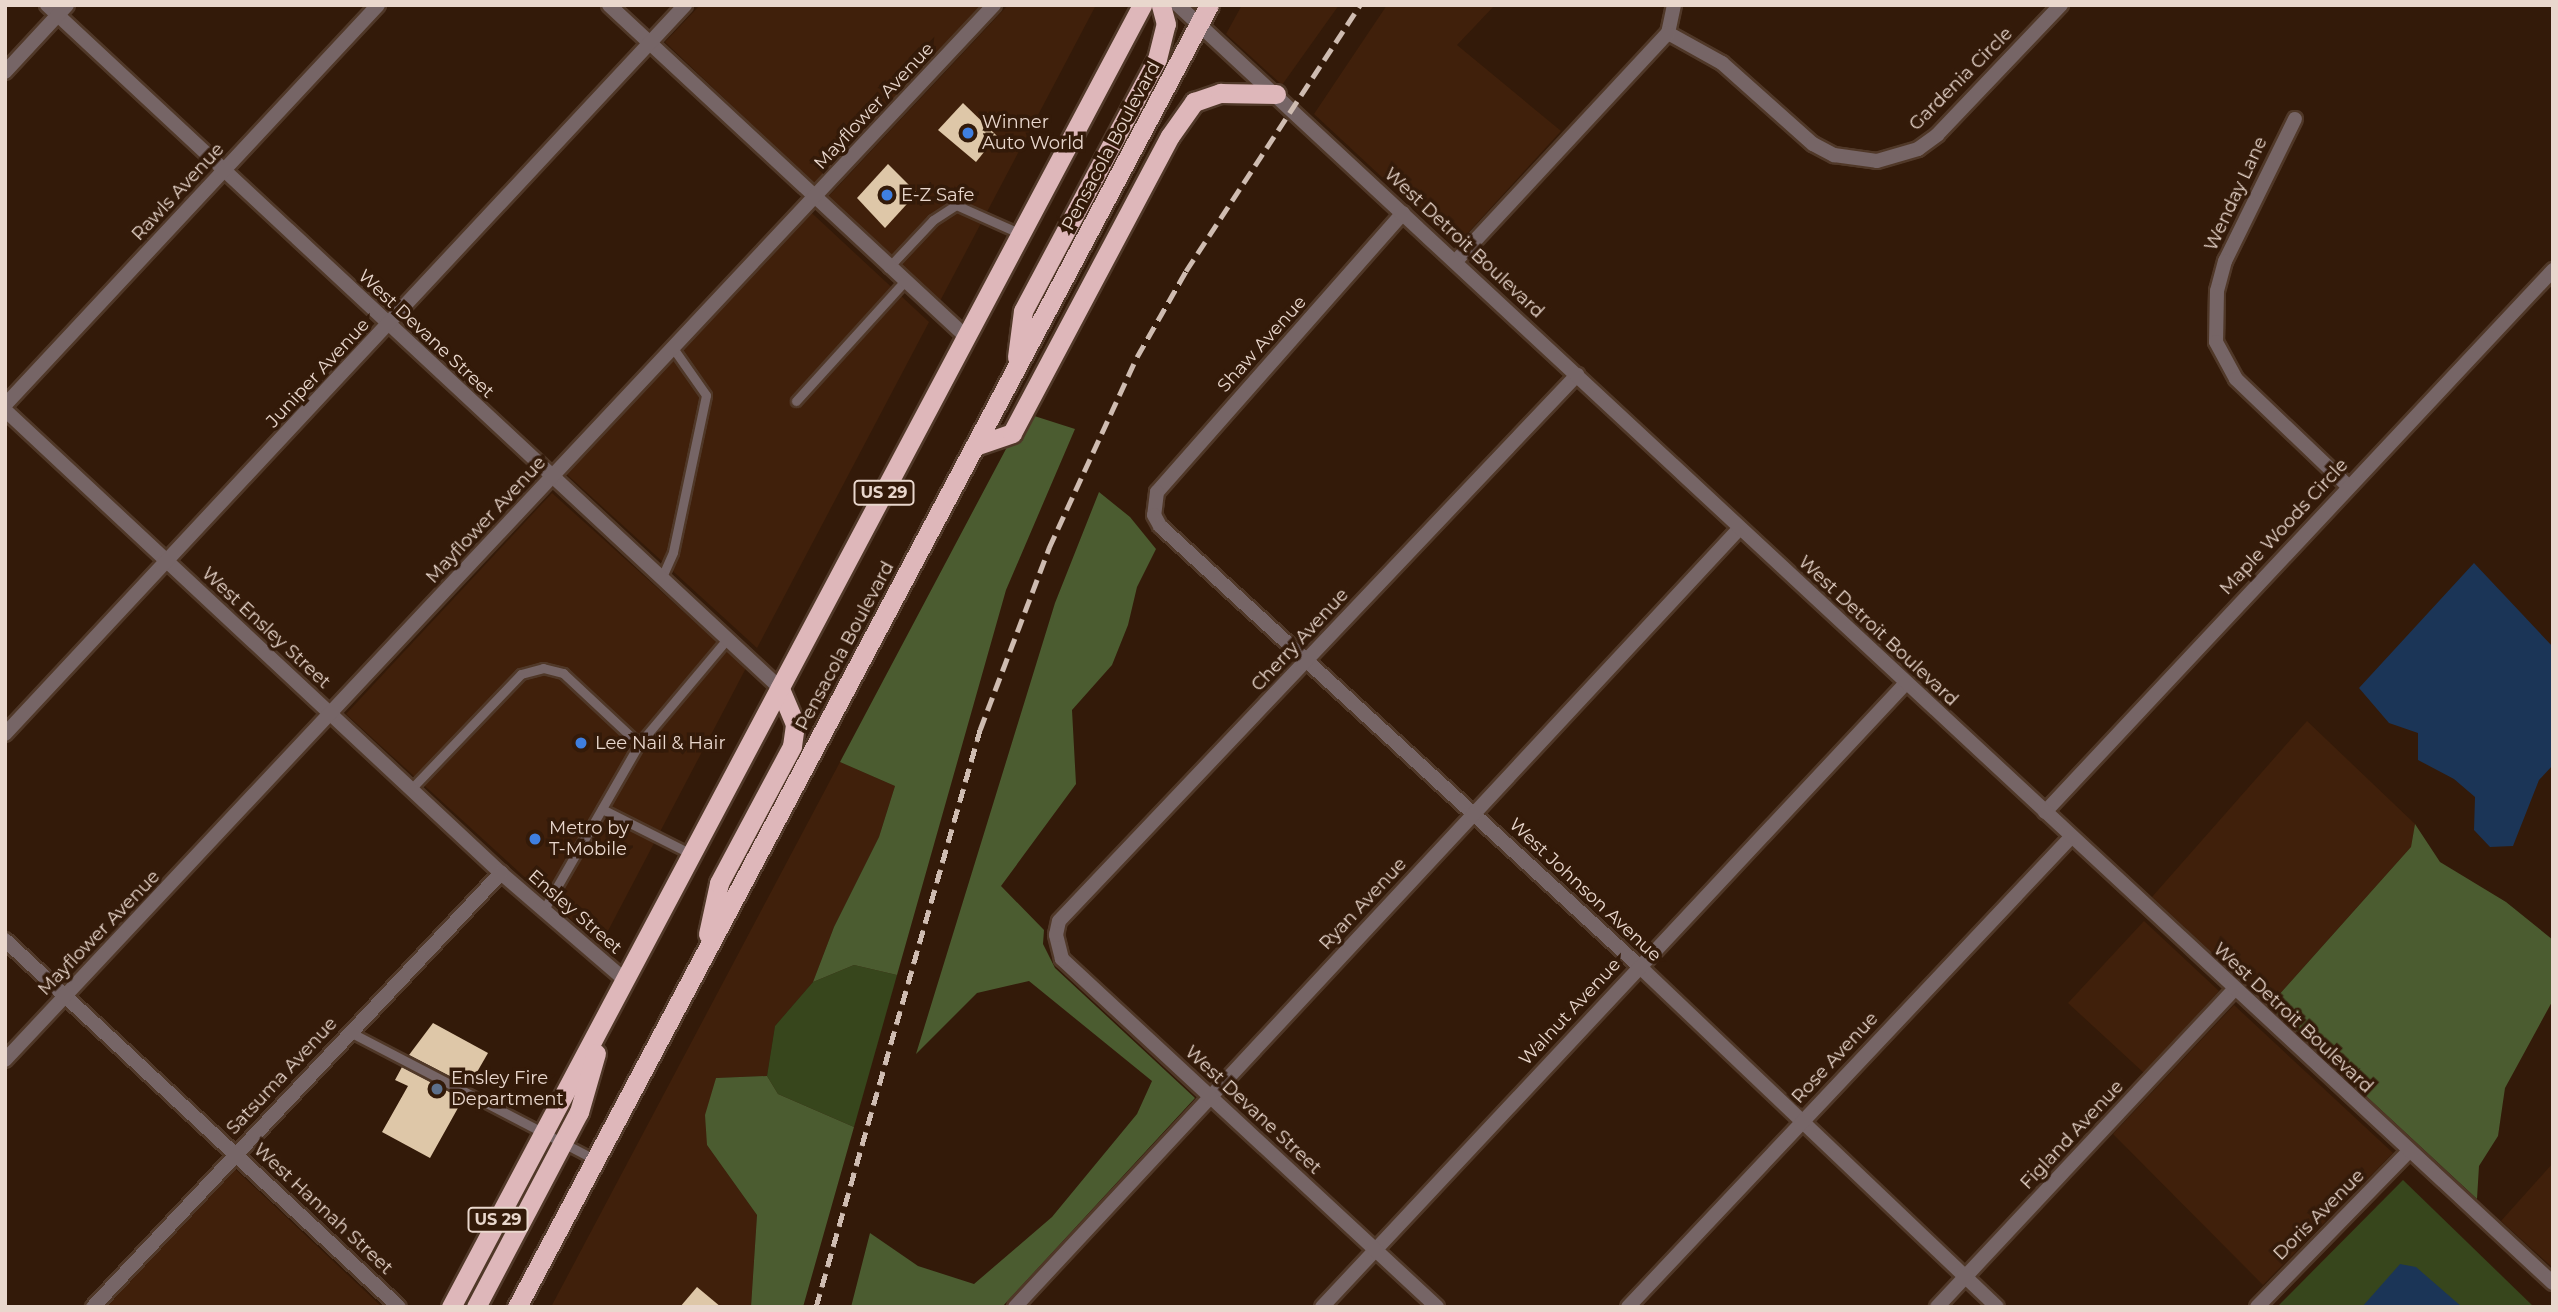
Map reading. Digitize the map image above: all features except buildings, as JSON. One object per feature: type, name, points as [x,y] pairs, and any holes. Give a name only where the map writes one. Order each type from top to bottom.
[{"type":"highway","name":"US 29","points":[[451,1307],[1142,5]]},
{"type":"highway","points":[[1015,372],[1023,311],[1157,59],[1166,24],[1161,5]]},
{"type":"highway","name":"Pensacola Boulevard","points":[[517,1307],[1015,372],[1196,15],[1209,5]]},
{"type":"highway","points":[[975,446],[1012,433],[1170,136],[1194,102],[1220,93],[1276,94]]},
{"type":"highway","points":[[702,959],[719,883],[792,746],[795,724],[780,688]]},
{"type":"highway","points":[[475,1307],[579,1112],[605,1018]]},
{"type":"street","name":"Rawls Avenue","points":[[5,407],[378,5]]},
{"type":"street","points":[[609,5],[903,283],[966,337]]},
{"type":"street","name":"Juniper Avenue","points":[[5,734],[685,5]]},
{"type":"street","name":"Mayflower Avenue","points":[[5,1060],[331,716],[994,5]]},
{"type":"street","name":"West Detroit Boulevard","points":[[1178,5],[1196,15],[1276,94],[2234,990],[2553,1283]]},
{"type":"street","points":[[1456,261],[1668,33],[1674,5]]},
{"type":"street","name":"Gardenia Circle","points":[[1668,33],[1722,63],[1813,144],[1834,155],[1877,162],[1918,149],[1937,135],[2061,5]]},
{"type":"street","name":"West Devane Street","points":[[58,9],[223,172],[780,688]]},
{"type":"street","points":[[5,72],[58,9]]},
{"type":"street","name":"Wenday Lane","points":[[2295,119],[2225,261],[2214,321],[2216,342],[2236,379],[2348,486]]},
{"type":"street","name":"Shaw Avenue","points":[[1153,502],[1157,492],[1403,213]]},
{"type":"street","name":"Maple Woods Circle","points":[[2045,812],[2553,270]]},
{"type":"street","name":"Cherry Avenue","points":[[1056,935],[1059,921],[1577,375]]},
{"type":"street","name":"West Ensley Street","points":[[5,407],[501,873]]},
{"type":"street","name":"West Johnson Avenue","points":[[1153,502],[1160,526],[1639,966],[1997,1307]]},
{"type":"street","name":"Ryan Avenue","points":[[1015,1307],[1740,528]]},
{"type":"street","name":"Walnut Avenue","points":[[1322,1307],[1906,683]]},
{"type":"street","name":"Rose Avenue","points":[[1628,1307],[2071,837]]},
{"type":"street","name":"Ensley Street","points":[[501,873],[625,981]]},
{"type":"street","name":"Satsuma Avenue","points":[[93,1307],[501,873]]},
{"type":"street","name":"West Devane Street","points":[[1056,935],[1062,959],[1437,1307]]},
{"type":"street","name":"West Hannah Street","points":[[5,940],[399,1307]]},
{"type":"street","name":"Figland Avenue","points":[[1937,1307],[2234,990]]},
{"type":"street","name":"Doris Avenue","points":[[2257,1307],[2409,1152]]},
{"type":"lane","points":[[888,268],[933,220],[956,205],[1021,234]]},
{"type":"lane","points":[[796,401],[903,283]]},
{"type":"lane","points":[[662,577],[670,562],[706,395],[673,348]]},
{"type":"lane","points":[[543,911],[639,744],[728,638]]},
{"type":"lane","points":[[411,789],[521,674],[543,668],[563,673],[639,744]]},
{"type":"lane","points":[[602,809],[692,855]]},
{"type":"lane","points":[[350,1032],[596,1160]]},
{"type":"shaded area","points":[[700,5],[981,5],[814,184],[665,42]]},
{"type":"shaded area","points":[[1008,5],[1096,5],[940,301],[828,197]]},
{"type":"shaded area","points":[[1242,5],[1339,5],[1282,85],[1226,34]]},
{"type":"shaded area","points":[[1387,5],[1495,5],[1457,45],[1561,131],[1456,246],[1314,114]]},
{"type":"shaded area","points":[[801,203],[929,322],[757,648],[561,469]]},
{"type":"shaded area","points":[[552,493],[746,668],[600,946],[346,714]]},
{"type":"shaded area","points":[[2307,721],[2415,824],[2411,847],[2269,1006],[2152,897]]},
{"type":"shaded area","points":[[840,762],[895,786],[879,837],[834,927],[813,982],[775,1026],[767,1076],[716,1078],[707,1145],[757,1215],[751,1307],[551,1307]]},
{"type":"shaded area","points":[[2144,921],[2219,991],[2144,1073],[2068,1003]]},
{"type":"shaded area","points":[[2234,1005],[2393,1153],[2263,1285],[2113,1134]]},
{"type":"shaded area","points":[[2553,1163],[2553,1268],[2501,1221]]},
{"type":"shaded area","points":[[235,1169],[382,1307],[106,1307]]},
{"type":"green space","points":[[1025,413],[1075,429],[1006,590],[897,975],[854,965],[813,982],[834,927],[879,837],[895,786],[840,762]]},
{"type":"green space","points":[[1099,492],[1130,517],[1156,549],[1137,587],[1128,625],[1112,665],[1072,710],[1076,784],[1001,886],[1044,930],[1043,944],[1055,968],[1195,1098],[1002,1307],[851,1307],[870,1233],[918,1266],[974,1284],[1052,1217],[1137,1114],[1152,1081],[1029,981],[977,993],[916,1054],[1055,603]]},
{"type":"green space","points":[[2415,824],[2440,862],[2506,902],[2553,940],[2553,1000],[2505,1088],[2498,1136],[2479,1166],[2477,1199],[2269,1006],[2411,847]]},
{"type":"green space","points":[[854,965],[897,975],[854,1127],[778,1094],[767,1076],[775,1026],[813,982]]},
{"type":"green space","points":[[767,1076],[778,1094],[854,1127],[803,1307],[751,1307],[757,1215],[707,1145],[705,1115],[716,1078]]},
{"type":"green space","points":[[2403,1180],[2534,1307],[2277,1307]]},
{"type":"water","points":[[2474,563],[2553,647],[2553,765],[2539,780],[2513,846],[2490,847],[2474,830],[2475,797],[2454,779],[2418,760],[2418,733],[2389,723],[2359,688]]},
{"type":"water","points":[[2400,1264],[2416,1267],[2462,1307],[2362,1307]]},
{"type":"railway","points":[[816,1307],[980,730],[1049,548],[1137,357],[1186,271],[1360,5]]},
{"type":"place","name":"Winner Auto World","points":[[968,133]]},
{"type":"place","name":"E-Z Safe","points":[[887,195]]},
{"type":"place","name":"Lee Nail & Hair","points":[[581,743]]},
{"type":"place","name":"Metro by T-Mobile","points":[[535,839]]},
{"type":"place","name":"Ensley Fire Department","points":[[437,1089]]}]
